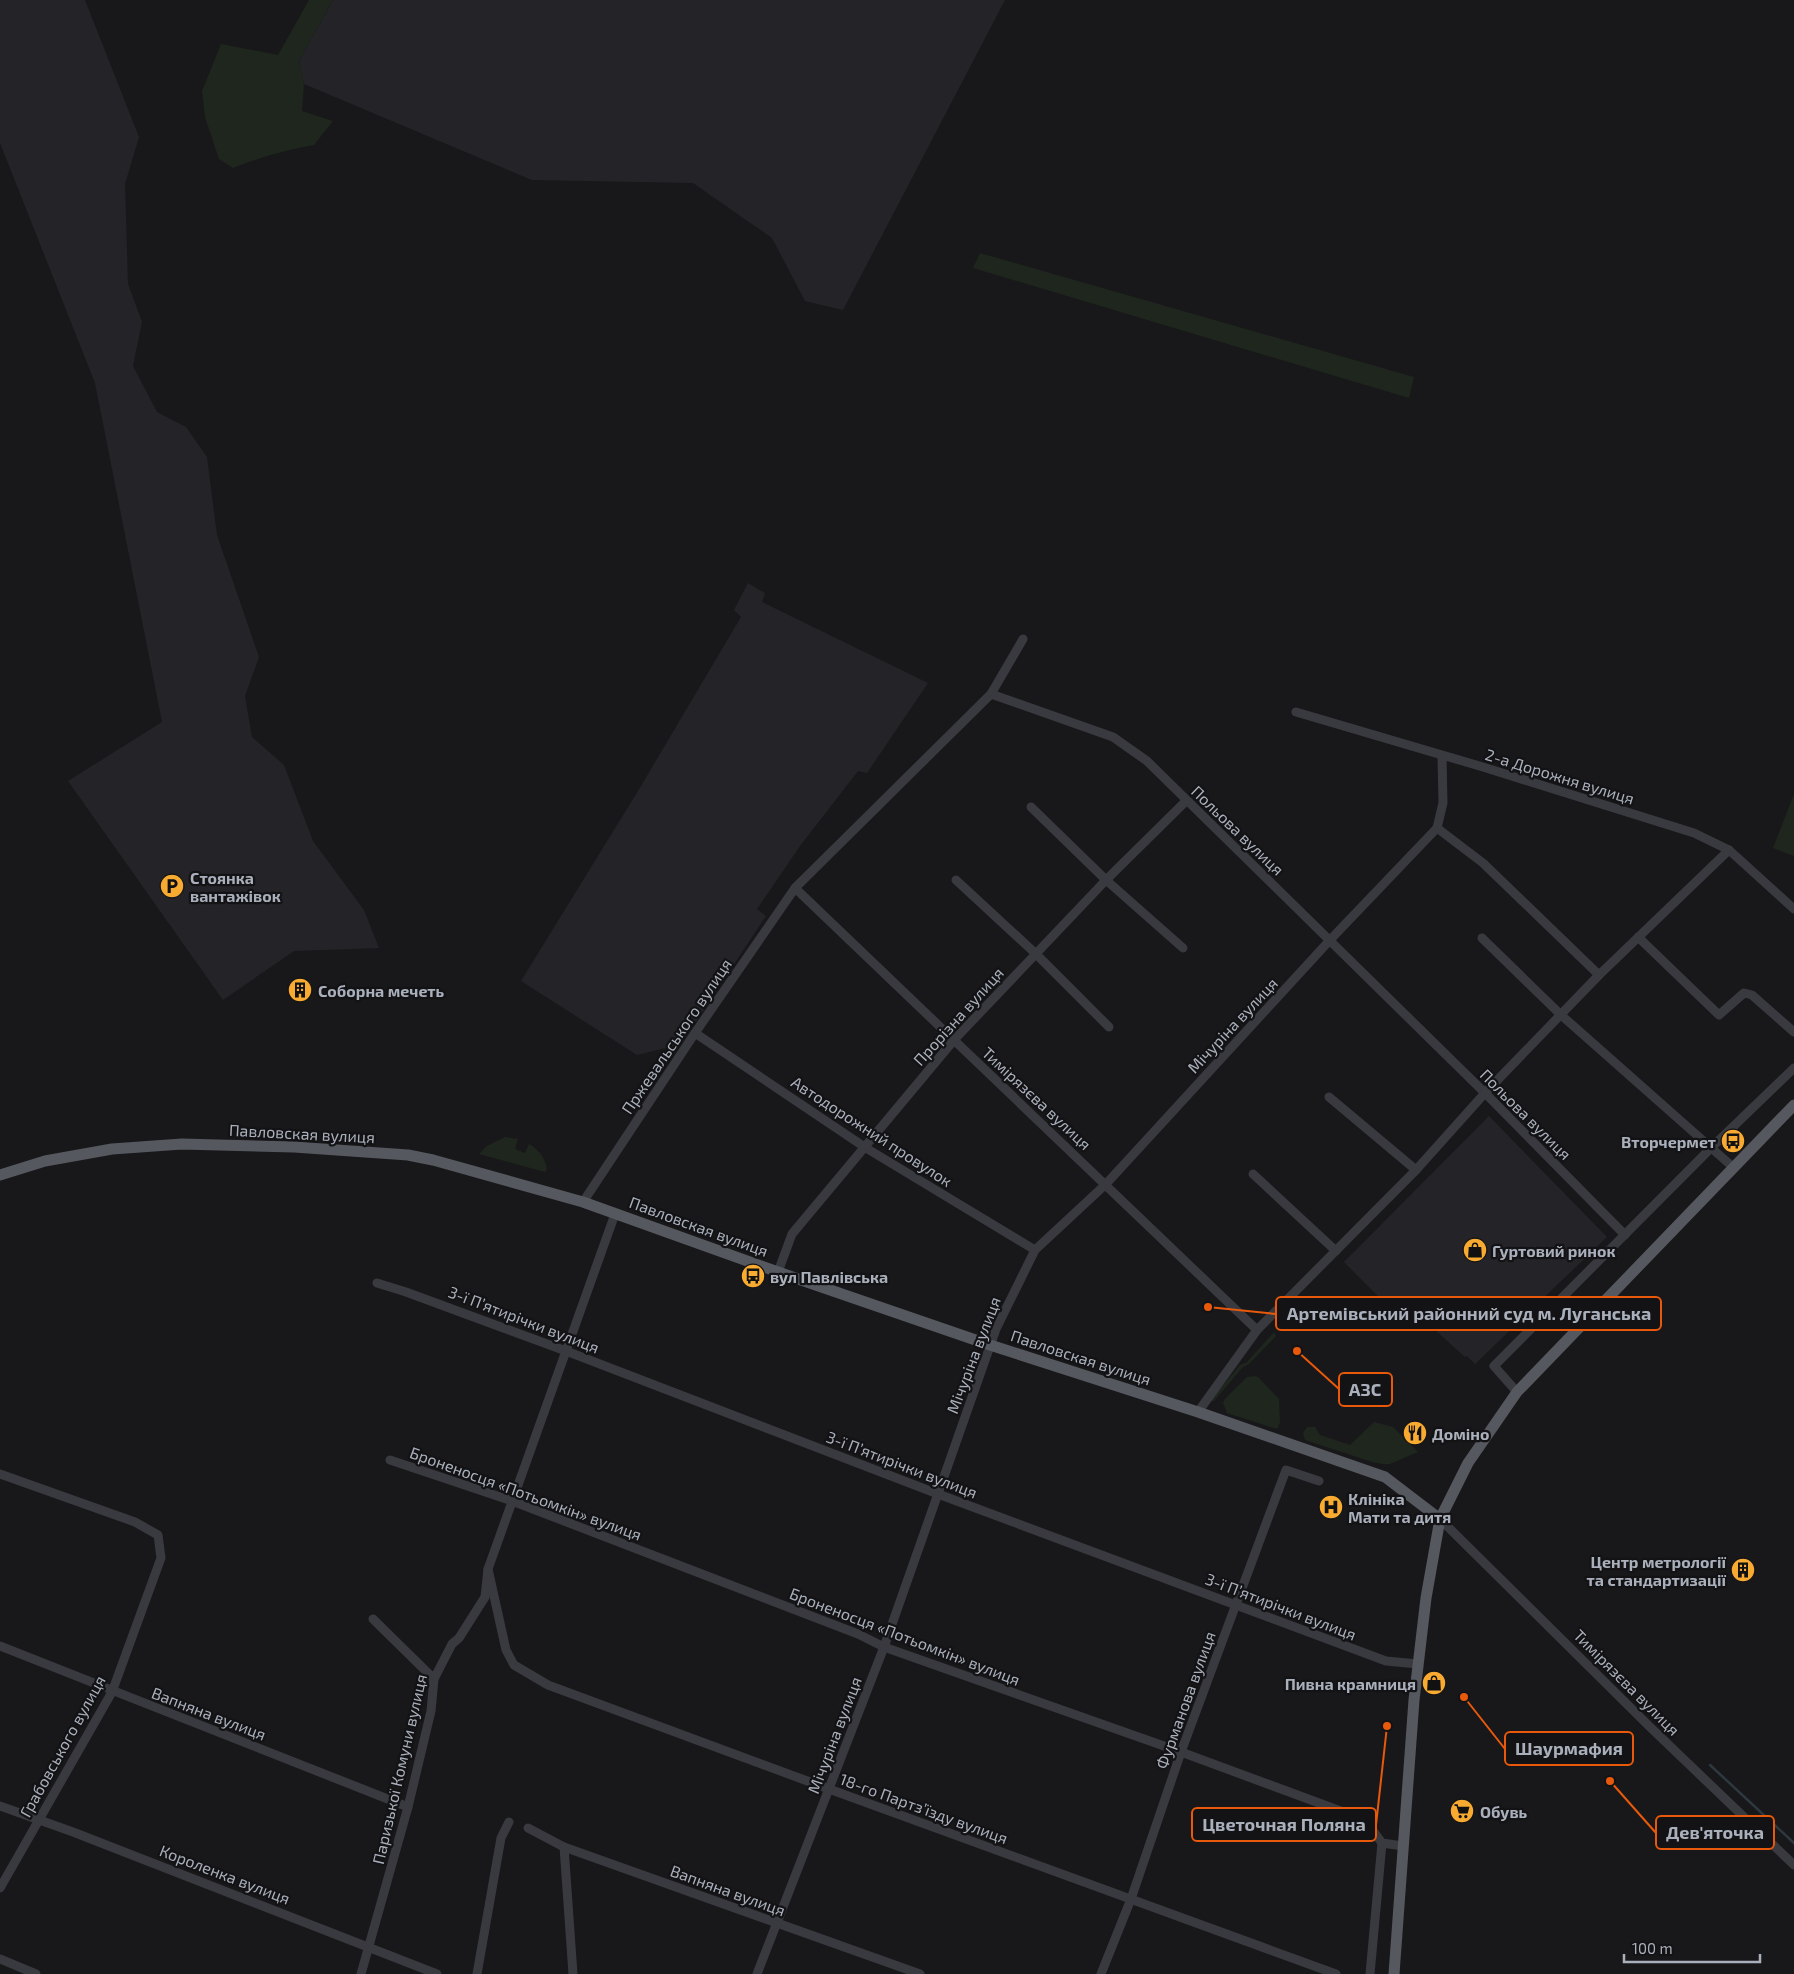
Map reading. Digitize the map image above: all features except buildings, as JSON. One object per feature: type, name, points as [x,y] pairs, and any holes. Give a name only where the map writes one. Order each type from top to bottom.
[{"type":"main road","points":[[1394,1974],[1414,1700],[1426,1598],[1440,1519],[1468,1462],[1516,1392],[1794,1106]]},
{"type":"main road","name":"Павловская вулиця","points":[[0,1175],[45,1161],[112,1149],[182,1144],[294,1146],[408,1155],[434,1160],[583,1202],[990,1345],[1198,1412],[1385,1477],[1440,1519]]},
{"type":"street","points":[[795,888],[990,694],[1023,639]]},
{"type":"street","name":"Польова вулиця","points":[[990,694],[1113,737],[1147,761],[1485,1093],[1625,1235]]},
{"type":"street","name":"2-а Дорожня вулиця","points":[[1296,712],[1442,757],[1492,770],[1694,833],[1728,850],[1794,909]]},
{"type":"street","points":[[1442,757],[1443,803],[1437,828],[1483,863],[1599,975]]},
{"type":"street","name":"Прорізна вулиця","points":[[778,1272],[792,1234],[866,1148],[954,1040],[1035,953],[1186,801]]},
{"type":"street","points":[[1031,807],[1106,880],[1183,948]]},
{"type":"street","name":"Мічуріна вулиця","points":[[757,1974],[884,1647],[996,1329],[1035,1250],[1106,1184],[1330,940],[1437,828]]},
{"type":"street","points":[[1198,1412],[1257,1330],[1416,1170],[1485,1093],[1599,975],[1728,850]]},
{"type":"street","points":[[956,880],[1035,953],[1109,1027]]},
{"type":"street","name":"Пржевальського вулиця","points":[[583,1202],[695,1033],[795,888]]},
{"type":"street","name":"Тимірязєва вулиця","points":[[795,888],[1257,1330]]},
{"type":"street","points":[[1638,937],[1719,1015],[1744,993],[1752,994],[1794,1032]]},
{"type":"street","points":[[1482,938],[1561,1015],[1734,1168]]},
{"type":"street","name":"Автодорожний провулок","points":[[695,1033],[866,1148],[1035,1250]]},
{"type":"street","points":[[1516,1392],[1494,1366],[1711,1148],[1794,1068]]},
{"type":"street","points":[[1329,1097],[1416,1170]]},
{"type":"street","points":[[1254,1174],[1336,1251]]},
{"type":"street","name":"Паризької Комуни вулиця","points":[[361,1974],[408,1807],[431,1711],[434,1678],[452,1644],[460,1638],[485,1597],[488,1569],[615,1214]]},
{"type":"street","name":"3-ї П’ятирічки вулиця","points":[[377,1283],[566,1351],[938,1494],[1386,1661],[1418,1664]]},
{"type":"street","name":"Броненосця «Потьомкін» вулиця","points":[[390,1460],[512,1501],[858,1634],[884,1647],[1181,1752],[1365,1820],[1382,1842]]},
{"type":"street","name":"Фурманова вулиця","points":[[1101,1974],[1131,1899],[1181,1752],[1286,1470],[1319,1482]]},
{"type":"street","name":"Грабовського вулиця","points":[[0,1474],[135,1522],[158,1534],[161,1558],[112,1692],[0,1888]]},
{"type":"street","name":"Тимірязєва вулиця","points":[[1440,1519],[1649,1726],[1794,1865]]},
{"type":"street","name":"18-го Партз’їзду вулиця","points":[[488,1569],[506,1650],[514,1665],[548,1685],[829,1790],[1336,1974]]},
{"type":"street","points":[[373,1619],[434,1678]]},
{"type":"street","name":"Вапняна вулиця","points":[[0,1646],[112,1692],[408,1807]]},
{"type":"street","name":"Короленка вулиця","points":[[0,1806],[73,1832],[437,1974]]},
{"type":"street","points":[[477,1974],[501,1838],[509,1822]]},
{"type":"street","name":"Вапняна вулиця","points":[[528,1828],[564,1847],[920,1974]]},
{"type":"street","points":[[1370,1974],[1382,1842],[1404,1846]]},
{"type":"street","points":[[564,1847],[573,1974]]},
{"type":"street","points":[[0,1959],[36,1974]]},
{"type":"shaded area","points":[[0,0],[85,0],[139,137],[125,184],[128,284],[142,322],[133,366],[157,412],[186,427],[207,457],[217,535],[259,657],[245,696],[252,737],[284,765],[313,841],[364,910],[379,948],[294,951],[223,1000],[68,781],[162,722],[95,383],[0,143]]},
{"type":"shaded area","points":[[309,0],[333,0],[299,61],[304,84],[302,111],[333,121],[314,145],[273,154],[233,168],[219,159],[205,117],[202,91],[221,44],[278,55]]},
{"type":"shaded area","points":[[333,0],[1005,0],[843,310],[805,301],[772,238],[693,183],[532,180],[304,84],[299,61]]},
{"type":"shaded area","points":[[980,253],[1414,377],[1409,398],[973,268]]},
{"type":"shaded area","points":[[748,583],[765,593],[762,602],[928,683],[867,773],[858,771],[800,846],[757,909],[766,916],[681,1044],[637,1055],[521,981],[638,791],[741,617],[734,610]]},
{"type":"shaded area","points":[[1794,794],[1794,856],[1773,848]]},
{"type":"shaded area","name":"Гуртовий ринок","points":[[1489,1116],[1607,1237],[1475,1364],[1424,1320],[1407,1325],[1344,1262]]},
{"type":"shaded area","points":[[505,1137],[518,1139],[515,1149],[525,1153],[529,1144],[536,1149],[545,1161],[547,1169],[545,1172],[479,1154],[487,1146]]},
{"type":"shaded area","points":[[1274,1332],[1276,1336],[1249,1364],[1243,1367],[1214,1401],[1210,1401],[1240,1365],[1247,1362]]},
{"type":"shaded area","points":[[1247,1377],[1258,1377],[1279,1399],[1280,1423],[1277,1429],[1227,1413],[1223,1403],[1225,1399]]},
{"type":"shaded area","points":[[1374,1422],[1393,1427],[1418,1452],[1390,1464],[1383,1464],[1305,1440],[1303,1433],[1307,1427],[1315,1427],[1320,1435],[1350,1445]]},
{"type":"waterway","points":[[1710,1765],[1794,1843]]},
{"type":"place","name":"Стоянка вантажівок","points":[[172,886]]},
{"type":"place","name":"Соборна мечеть","points":[[300,990]]},
{"type":"place","name":"Вторчермет","points":[[1733,1141]]},
{"type":"place","name":"Гуртовий ринок","points":[[1475,1250]]},
{"type":"place","name":"вул Павлівська","points":[[753,1276]]},
{"type":"place","name":"Артемівський районний суд м. Луганська","points":[[1208,1307]]},
{"type":"place","name":"АЗС","points":[[1297,1351]]},
{"type":"place","name":"Доміно","points":[[1415,1433]]},
{"type":"place","name":"Клініка Мати та дитя","points":[[1331,1507]]},
{"type":"place","name":"Центр метрології та стандартизації","points":[[1743,1570]]},
{"type":"place","name":"Пивна крамниця","points":[[1434,1683]]},
{"type":"place","name":"Шаурмафия","points":[[1464,1697]]},
{"type":"place","name":"Цветочная Поляна","points":[[1387,1726]]},
{"type":"place","name":"Дев'яточка","points":[[1610,1781]]},
{"type":"place","name":"Обувь","points":[[1462,1811]]}]
